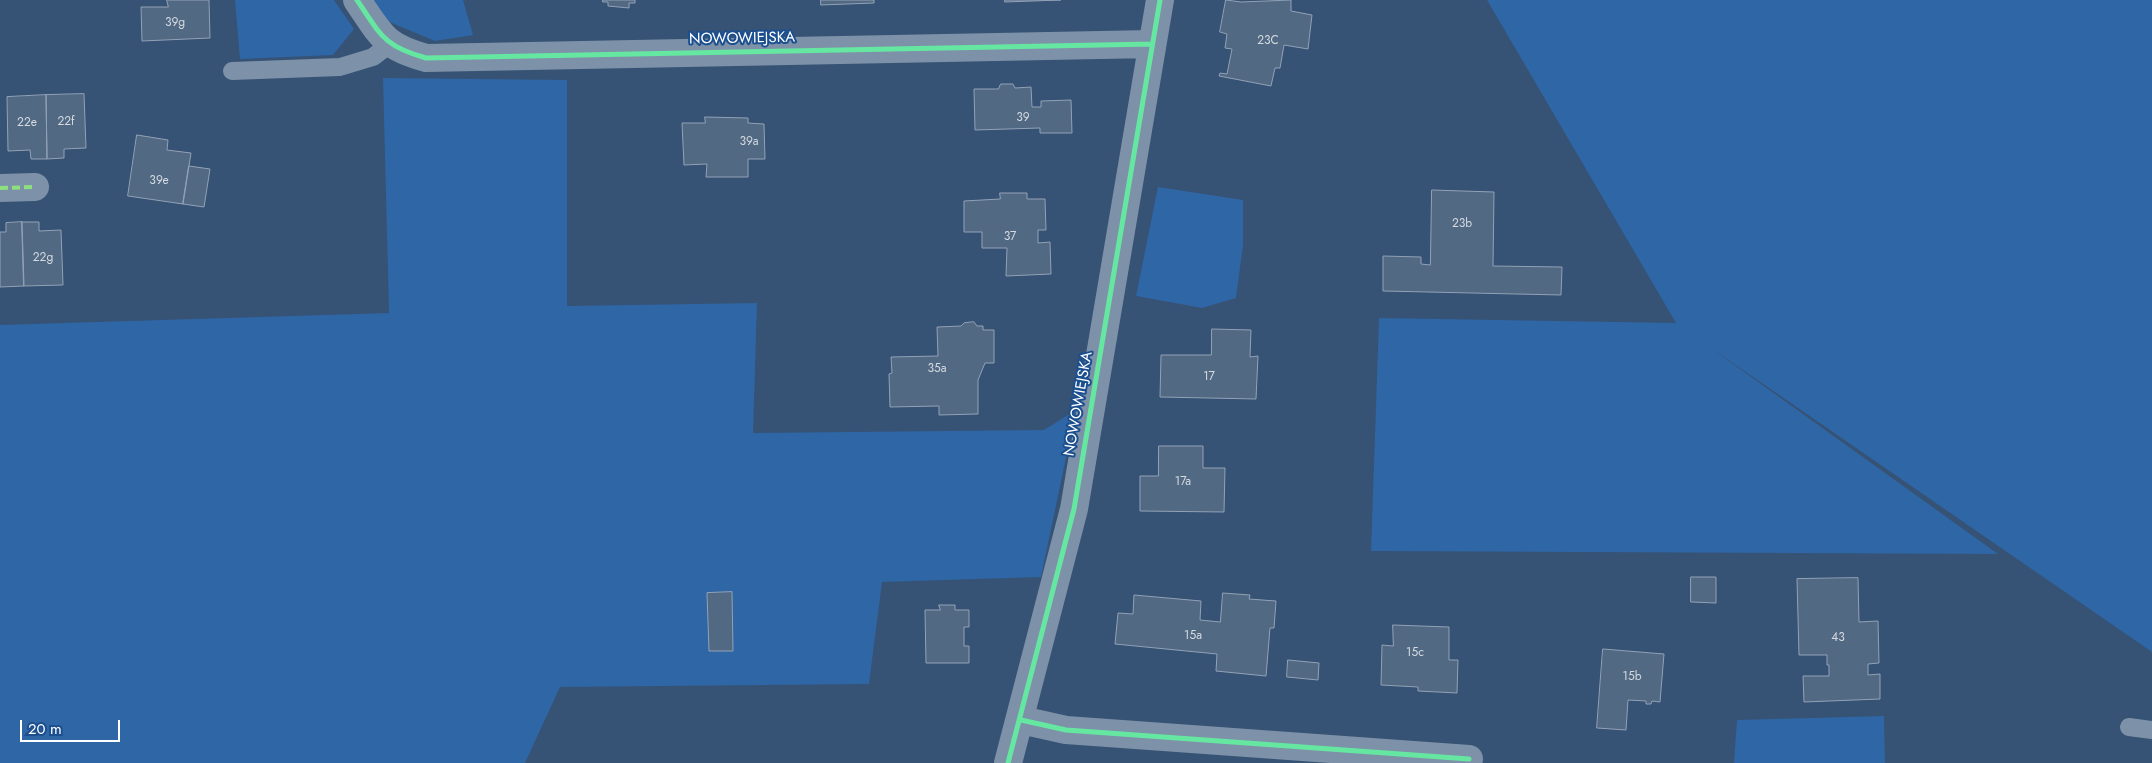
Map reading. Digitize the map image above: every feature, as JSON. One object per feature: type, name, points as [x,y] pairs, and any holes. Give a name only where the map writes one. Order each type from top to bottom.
[{"type":"street","name":"NOWOWIEJSKA","points":[[357,0],[381,35],[390,44],[403,51],[426,58],[1152,44]]},
{"type":"street","name":"NOWOWIEJSKA","points":[[1008,763],[1021,720],[1074,509],[1160,0]]},
{"type":"street","points":[[0,188],[35,188]]},
{"type":"street","points":[[1021,720],[1066,730],[1469,759]]},
{"type":"lane","points":[[232,71],[340,67],[373,57],[390,44]]},
{"type":"lane","points":[[2129,728],[2152,730]]},
{"type":"shaded area","points":[[235,0],[334,0],[354,29],[333,55],[240,59]]},
{"type":"shaded area","points":[[374,0],[463,0],[473,35],[435,41],[387,21]]},
{"type":"shaded area","points":[[1487,0],[2152,0],[2152,652],[1711,348],[1998,554],[1371,551],[1379,318],[1676,323]]},
{"type":"shaded area","points":[[383,78],[567,80],[567,306],[757,303],[753,433],[1044,430],[1076,410],[1041,577],[882,582],[869,684],[560,687],[525,763],[0,763],[0,325],[389,313]]},
{"type":"shaded area","points":[[1158,187],[1243,200],[1243,245],[1236,298],[1202,308],[1136,296]]},
{"type":"shaded area","points":[[1884,716],[1885,763],[1734,763],[1737,720]]},
{"type":"building","points":[[167,0],[209,0],[210,38],[142,41],[141,7],[168,7]]},
{"type":"building","points":[[603,0],[635,0],[635,3],[629,3],[629,8],[608,6],[608,2],[603,2]]},
{"type":"building","points":[[821,0],[874,0],[874,3],[821,5]]},
{"type":"building","points":[[1005,0],[1061,0],[1005,2]]},
{"type":"building","points":[[1226,0],[1241,2],[1291,0],[1291,11],[1312,15],[1308,49],[1284,45],[1280,68],[1275,68],[1271,86],[1219,76],[1220,73],[1227,74],[1232,49],[1225,48],[1227,34],[1220,32]]},
{"type":"building","points":[[1001,84],[1013,84],[1015,88],[1031,87],[1032,107],[1041,107],[1041,101],[1071,100],[1072,133],[1040,133],[1040,128],[975,130],[974,89],[998,89]]},
{"type":"building","points":[[84,94],[86,148],[64,149],[64,158],[47,159],[46,95]]},
{"type":"building","points":[[46,95],[47,159],[31,159],[30,150],[8,151],[7,97]]},
{"type":"building","points":[[705,117],[748,118],[748,123],[764,124],[765,159],[748,159],[748,177],[706,177],[707,164],[684,165],[682,123],[705,123]]},
{"type":"building","points":[[137,135],[168,140],[167,150],[191,153],[183,204],[128,196]]},
{"type":"building","points":[[189,166],[210,169],[204,207],[183,204]]},
{"type":"building","points":[[1432,190],[1494,192],[1493,266],[1562,267],[1561,295],[1383,291],[1383,256],[1421,257],[1421,264],[1430,265]]},
{"type":"building","points":[[1000,193],[1027,193],[1027,199],[1045,199],[1046,230],[1038,230],[1038,243],[1050,242],[1051,274],[1006,276],[1007,248],[982,248],[982,232],[964,232],[964,201],[1000,199]]},
{"type":"building","points":[[22,222],[39,222],[39,231],[61,230],[63,285],[24,286]]},
{"type":"building","points":[[22,222],[24,286],[0,287],[0,232],[6,232],[6,223]]},
{"type":"building","points":[[974,322],[977,326],[983,326],[983,330],[994,330],[994,363],[985,363],[978,380],[978,414],[939,415],[939,406],[890,407],[889,374],[892,373],[891,357],[938,356],[937,327],[961,326],[964,323]]},
{"type":"building","points":[[1212,329],[1251,330],[1250,357],[1258,356],[1256,399],[1160,397],[1161,355],[1211,355]]},
{"type":"building","points":[[1159,446],[1203,446],[1203,468],[1225,468],[1224,512],[1140,511],[1140,476],[1158,476]]},
{"type":"building","points":[[1691,577],[1716,577],[1716,603],[1691,602]]},
{"type":"building","points":[[1858,578],[1859,622],[1878,621],[1879,663],[1868,664],[1868,675],[1880,674],[1880,699],[1804,702],[1803,676],[1829,676],[1829,665],[1827,665],[1827,655],[1799,655],[1797,579]]},
{"type":"building","points":[[732,592],[733,651],[709,651],[707,593]]},
{"type":"building","points":[[1223,593],[1250,595],[1249,599],[1276,601],[1274,628],[1270,628],[1266,676],[1216,671],[1217,654],[1115,644],[1118,613],[1133,614],[1134,595],[1201,601],[1200,620],[1220,622]]},
{"type":"building","points":[[939,605],[955,605],[955,610],[969,610],[969,627],[964,627],[964,646],[969,646],[969,663],[926,663],[925,610],[940,610]]},
{"type":"building","points":[[1393,625],[1449,627],[1449,660],[1458,660],[1457,693],[1418,691],[1418,687],[1381,685],[1382,645],[1393,646]]},
{"type":"building","points":[[1603,649],[1664,654],[1660,702],[1652,701],[1651,704],[1646,704],[1646,701],[1628,700],[1626,730],[1597,728]]},
{"type":"building","points":[[1288,660],[1319,663],[1318,680],[1287,677]]},
{"type":"marked path","points":[[0,188],[35,187]]},
{"type":"cycle path","points":[[357,0],[384,38],[400,49],[426,58],[1152,44]]},
{"type":"cycle path","points":[[1008,763],[1074,509],[1160,0]]},
{"type":"cycle path","points":[[1021,720],[1066,730],[1469,759]]}]
